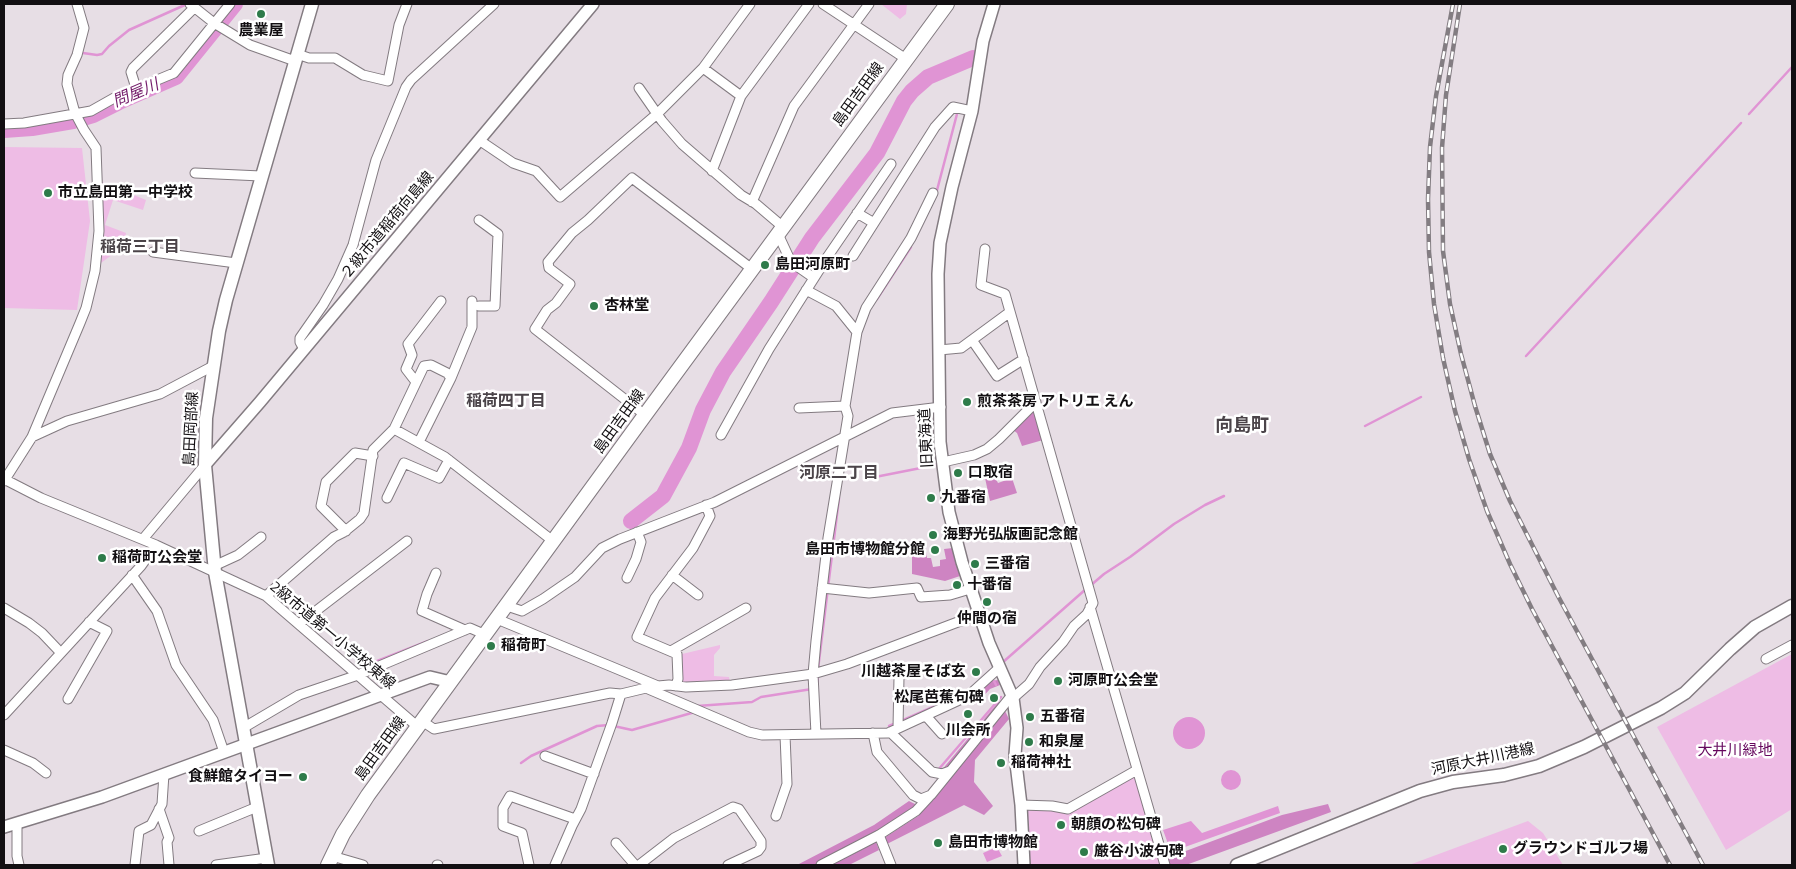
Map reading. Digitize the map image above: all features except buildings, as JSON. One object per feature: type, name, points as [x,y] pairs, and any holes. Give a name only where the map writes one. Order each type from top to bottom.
[{"type":"main road","name":"島田岡部線","points":[[268,862],[215,569],[205,465],[206,418],[219,331],[236,263],[312,4]]},
{"type":"main road","name":"島田吉田線","points":[[330,861],[347,828],[368,795],[947,4]]},
{"type":"main road","name":"河原大井川港線","points":[[1236,865],[1420,791],[1453,782],[1504,775],[1539,766],[1584,747],[1661,708],[1685,693],[1755,627],[1792,606]]},
{"type":"street","points":[[4,480],[32,437],[86,308],[95,271],[99,231],[96,148],[75,113],[67,84],[68,75],[77,55],[84,28],[76,4]]},
{"type":"street","points":[[4,124],[24,123],[91,110],[136,88],[174,73],[230,4]]},
{"type":"street","points":[[136,88],[131,72],[133,68],[192,6],[214,23],[250,45],[296,58],[334,58],[363,75],[388,81],[399,25],[408,4]]},
{"type":"street","points":[[304,350],[300,338],[338,279],[353,245],[376,160],[406,87],[410,80],[494,4]]},
{"type":"street","name":"２級市道稲荷向島線","points":[[205,465],[304,350],[593,4]]},
{"type":"street","points":[[479,140],[513,163],[536,171],[560,197],[657,114],[703,68],[750,4]]},
{"type":"street","points":[[712,171],[741,96],[809,4]]},
{"type":"street","points":[[823,4],[906,59]]},
{"type":"street","points":[[752,202],[794,106],[869,4]]},
{"type":"street","name":"旧東海道","points":[[994,4],[983,41],[972,111],[952,187],[940,243],[938,274],[940,442],[950,512],[970,589],[978,614],[1012,697],[1017,728],[1015,755],[1021,805],[1024,865]]},
{"type":"street","points":[[703,68],[741,96]]},
{"type":"street","points":[[639,88],[657,114],[682,144],[712,171],[752,202],[780,230],[791,262],[814,278]]},
{"type":"street","points":[[853,256],[935,127],[953,108],[972,111]]},
{"type":"street","points":[[721,435],[770,348],[806,290],[891,164]]},
{"type":"street","points":[[195,173],[262,176]]},
{"type":"street","points":[[645,415],[535,329],[547,310],[556,303],[570,284],[549,268],[548,262],[572,233],[632,178],[752,269]]},
{"type":"street","points":[[816,734],[813,674],[822,588],[848,416],[845,406],[857,332],[866,308],[911,238],[933,193]]},
{"type":"street","points":[[857,213],[874,223]]},
{"type":"street","points":[[420,442],[451,378],[472,327],[476,303],[495,306],[498,234],[479,220]]},
{"type":"street","points":[[821,865],[879,835],[916,811],[1012,697],[1029,684],[1040,667],[1064,642],[1074,626],[1087,614],[1093,603],[1005,294],[980,285],[985,248]]},
{"type":"street","points":[[153,252],[236,263]]},
{"type":"street","points":[[806,290],[836,306],[857,332]]},
{"type":"street","points":[[416,382],[406,369],[412,355],[408,344],[441,302]]},
{"type":"street","points":[[939,350],[961,348],[1010,312]]},
{"type":"street","points":[[972,340],[997,376],[1024,359]]},
{"type":"street","points":[[266,596],[334,537],[346,531],[360,519],[364,513],[373,450],[394,429],[424,366],[431,364],[447,373],[451,378]]},
{"type":"street","points":[[32,437],[67,421],[160,394],[213,366]]},
{"type":"street","points":[[943,462],[974,455],[987,449],[1036,402]]},
{"type":"street","points":[[799,408],[845,406]]},
{"type":"street","points":[[507,606],[522,611],[575,577],[602,548],[706,505],[892,413],[940,407]]},
{"type":"street","points":[[394,429],[449,460],[553,541]]},
{"type":"street","points":[[346,531],[321,506],[326,482],[356,453],[373,456]]},
{"type":"street","points":[[387,498],[404,463],[439,478],[449,460]]},
{"type":"street","points":[[143,539],[205,465]]},
{"type":"street","name":"2級市道第一小学校東線","points":[[4,480],[41,498],[215,569],[266,596],[380,694],[420,724]]},
{"type":"street","points":[[676,686],[678,679],[677,654],[637,637],[654,598],[693,548],[710,516],[706,505]]},
{"type":"street","points":[[627,578],[641,542],[638,532]]},
{"type":"street","points":[[215,569],[238,555],[261,537]]},
{"type":"street","points":[[299,624],[407,541]]},
{"type":"street","points":[[4,715],[132,575],[156,545]]},
{"type":"street","points":[[436,573],[426,594],[422,611],[465,630]]},
{"type":"street","points":[[132,575],[157,611],[176,665],[213,720],[224,752]]},
{"type":"street","points":[[672,575],[698,595]]},
{"type":"street","points":[[822,588],[869,593],[918,588],[921,597],[950,595],[970,589]]},
{"type":"street","points":[[1090,607],[1165,865]]},
{"type":"street","points":[[4,608],[29,623],[61,653]]},
{"type":"street","points":[[671,651],[746,608]]},
{"type":"street","points":[[420,724],[434,729],[610,693],[621,694],[658,686],[732,685],[813,674],[847,664],[978,614]]},
{"type":"street","points":[[497,619],[749,732],[762,735],[873,733],[894,730],[968,696],[999,668]]},
{"type":"street","points":[[68,699],[107,631],[89,622]]},
{"type":"street","points":[[243,728],[299,695],[358,675],[470,628],[486,635]]},
{"type":"street","points":[[1766,659],[1792,645]]},
{"type":"street","points":[[4,827],[102,798],[430,677],[450,682]]},
{"type":"street","points":[[899,677],[894,730],[932,772],[942,774],[950,772]]},
{"type":"street","points":[[555,865],[581,809],[621,694]]},
{"type":"street","points":[[926,716],[942,734]]},
{"type":"street","points":[[873,733],[878,752],[913,796],[921,799],[931,795]]},
{"type":"street","points":[[776,816],[787,784],[785,735]]},
{"type":"street","points":[[4,750],[33,763],[46,773]]},
{"type":"street","points":[[545,756],[594,774]]},
{"type":"street","points":[[1021,805],[1052,806],[1068,809],[1137,770]]},
{"type":"street","points":[[135,865],[139,831],[151,826],[162,804],[164,774]]},
{"type":"street","points":[[529,865],[522,833],[503,826],[503,808],[510,796],[575,819]]},
{"type":"street","points":[[200,831],[257,807]]},
{"type":"street","points":[[639,865],[674,838],[733,807],[739,809],[761,841],[761,847],[728,865]]},
{"type":"street","points":[[159,809],[169,838],[167,842],[169,865]]},
{"type":"street","points":[[18,823],[17,856],[19,865]]},
{"type":"street","points":[[879,835],[891,865]]},
{"type":"street","points":[[616,843],[635,865]]},
{"type":"street","points":[[622,865],[628,856]]},
{"type":"street","points":[[330,861],[363,865]]},
{"type":"street","points":[[216,865],[268,862]]},
{"type":"green space","points":[[881,4],[907,4],[906,14],[900,19]]},
{"type":"green space","name":"市立島田第一中学校","points":[[4,147],[82,148],[90,221],[77,310],[4,308]]},
{"type":"green space","points":[[102,182],[146,200],[143,210],[113,200],[105,225],[126,233],[124,246],[101,263],[98,262],[100,185]]},
{"type":"green space","points":[[720,645],[720,648],[714,655],[714,676],[729,677],[730,682],[683,682],[682,654]]},
{"type":"green space","name":"大井川緑地","points":[[1792,654],[1792,809],[1726,850],[1657,727]]},
{"type":"green space","points":[[1135,776],[1162,865],[1030,865],[1026,810],[1052,810],[1068,814]]},
{"type":"green space","name":"グラウンドゴルフ場","points":[[1528,821],[1543,833],[1563,865],[1409,865]]},
{"type":"shaded area","points":[[1035,409],[1043,440],[1022,446],[1017,433],[1013,430]]},
{"type":"shaded area","points":[[994,475],[998,483],[1012,478],[1017,493],[990,501],[985,478]]},
{"type":"shaded area","points":[[925,544],[927,558],[931,558],[933,567],[940,566],[940,560],[946,559],[944,549],[953,548],[960,576],[945,581],[912,574],[912,546]]},
{"type":"shaded area","points":[[998,680],[1000,685],[990,689],[976,704],[972,698],[991,681]]},
{"type":"shaded area","points":[[999,701],[1001,705],[949,769],[941,771]]},
{"type":"shaded area","points":[[1005,711],[1009,719],[975,760],[974,782],[993,806],[984,815],[964,805],[887,844],[884,838],[918,816]]},
{"type":"shaded area","points":[[1189,717],[1201,721],[1205,733],[1201,745],[1189,749],[1177,745],[1173,733],[1177,721]]},
{"type":"shaded area","points":[[1231,770],[1238,773],[1241,780],[1238,787],[1231,790],[1224,787],[1221,780],[1224,773]]},
{"type":"shaded area","points":[[909,801],[917,805],[877,832],[814,865],[797,865],[874,825]]},
{"type":"shaded area","points":[[1328,804],[1331,812],[1186,865],[1169,865],[1167,858],[1282,815]]},
{"type":"shaded area","points":[[1278,806],[1280,813],[1171,852],[1163,830],[1191,821],[1202,833]]},
{"type":"shaded area","points":[[876,842],[879,850],[849,865],[832,865]]},
{"type":"shaded area","points":[[997,847],[1002,856],[987,862],[983,853]]},
{"type":"waterway","points":[[83,53],[102,54],[129,30],[187,4]]},
{"type":"waterway","name":"問屋川","points":[[4,130],[32,128],[73,121],[93,115],[176,77],[235,4]]},
{"type":"waterway","points":[[631,521],[663,496],[689,448],[703,410],[723,372],[812,238],[877,153],[904,101],[928,77],[973,58]]},
{"type":"waterway","points":[[1749,114],[1792,67]]},
{"type":"waterway","points":[[936,194],[957,114]]},
{"type":"waterway","points":[[1526,356],[1741,123]]},
{"type":"waterway","points":[[877,299],[911,247]]},
{"type":"waterway","points":[[1365,426],[1421,397]]},
{"type":"waterway","points":[[870,478],[936,465]]},
{"type":"waterway","points":[[1090,586],[1174,524],[1224,496]]},
{"type":"waterway","points":[[818,669],[839,498]]},
{"type":"waterway","points":[[1002,663],[1086,589]]},
{"type":"waterway","points":[[362,667],[428,641]]},
{"type":"waterway","points":[[817,688],[818,675]]},
{"type":"waterway","points":[[994,681],[996,685]]},
{"type":"waterway","points":[[697,706],[752,702],[761,697],[812,689]]},
{"type":"waterway","points":[[936,770],[1001,697]]},
{"type":"waterway","points":[[901,721],[942,703]]},
{"type":"waterway","points":[[521,763],[531,756],[597,726],[609,725],[632,730],[695,712]]},
{"type":"waterway","points":[[892,729],[889,726],[896,723]]},
{"type":"railway","points":[[1453,4],[1436,96],[1430,147],[1428,199],[1429,252],[1434,304],[1443,358],[1455,411],[1487,511],[1510,564],[1532,609],[1670,865]]},
{"type":"railway","points":[[1460,4],[1446,95],[1442,148],[1443,251],[1450,304],[1475,406],[1490,454],[1510,501],[1558,596],[1703,865]]},
{"type":"place","name":"農業屋","points":[[261,14]]},
{"type":"place","name":"市立島田第一中学校","points":[[48,193]]},
{"type":"place","name":"島田河原町","points":[[765,265]]},
{"type":"place","name":"杏林堂","points":[[594,306]]},
{"type":"place","name":"煎茶茶房 アトリエ えん","points":[[967,402]]},
{"type":"place","name":"口取宿","points":[[958,473]]},
{"type":"place","name":"九番宿","points":[[931,498]]},
{"type":"place","name":"海野光弘版画記念館","points":[[933,535]]},
{"type":"place","name":"島田市博物館分館","points":[[935,550]]},
{"type":"place","name":"稲荷町公会堂","points":[[102,558]]},
{"type":"place","name":"三番宿","points":[[975,564]]},
{"type":"place","name":"十番宿","points":[[957,585]]},
{"type":"place","name":"仲間の宿","points":[[987,602]]},
{"type":"place","name":"稲荷町","points":[[491,646]]},
{"type":"place","name":"川越茶屋そば玄","points":[[976,672]]},
{"type":"place","name":"河原町公会堂","points":[[1058,681]]},
{"type":"place","name":"松尾芭蕉句碑","points":[[994,698]]},
{"type":"place","name":"川会所","points":[[968,714]]},
{"type":"place","name":"五番宿","points":[[1030,717]]},
{"type":"place","name":"和泉屋","points":[[1029,742]]},
{"type":"place","name":"稲荷神社","points":[[1001,763]]},
{"type":"place","name":"食鮮館タイヨー","points":[[303,777]]},
{"type":"place","name":"朝顔の松句碑","points":[[1061,825]]},
{"type":"place","name":"島田市博物館","points":[[938,843]]},
{"type":"place","name":"グラウンドゴルフ場","points":[[1503,849]]},
{"type":"place","name":"厳谷小波句碑","points":[[1084,852]]},
{"type":"district","name":"稲荷三丁目","points":[[140,248]]},
{"type":"district","name":"稲荷四丁目","points":[[506,402]]},
{"type":"district","name":"向島町","points":[[1242,427]]},
{"type":"district","name":"河原二丁目","points":[[839,474]]}]
